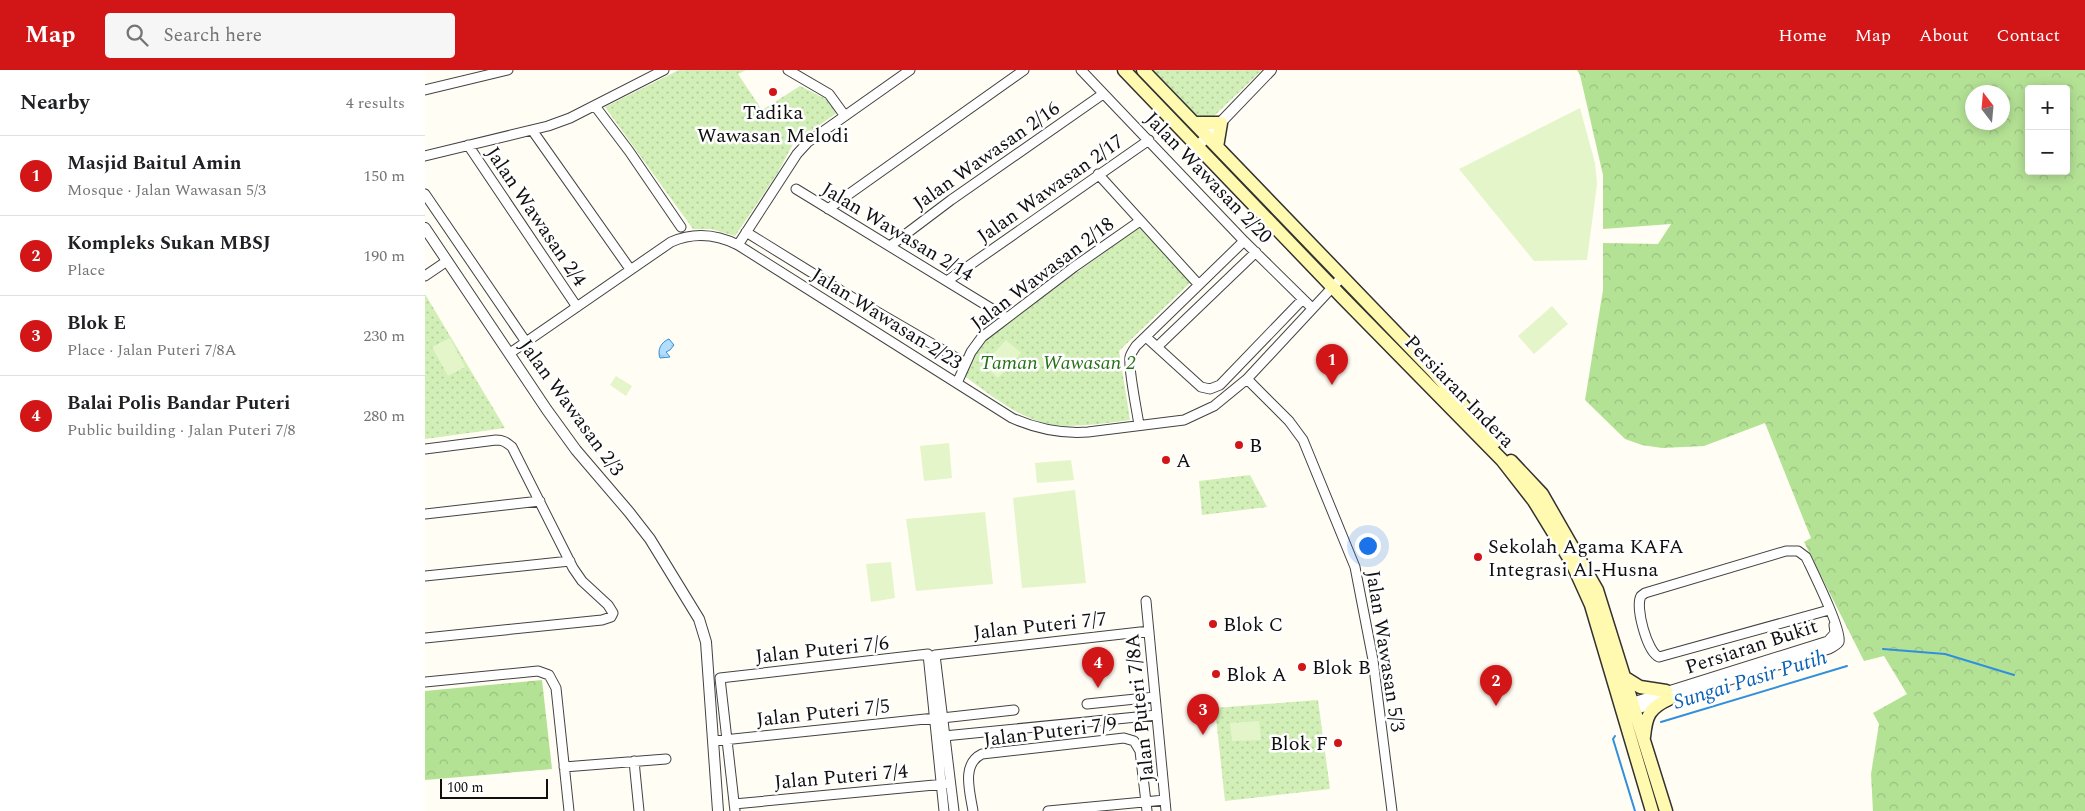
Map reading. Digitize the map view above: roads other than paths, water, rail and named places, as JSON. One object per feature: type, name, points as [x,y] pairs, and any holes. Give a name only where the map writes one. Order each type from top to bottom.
[{"type":"main road","name":"Persiaran Indera","points":[[1125,70],[1197,147],[1501,460],[1534,501],[1582,583],[1628,708],[1644,738],[1666,811]]},
{"type":"main road","name":"Persiaran Indera","points":[[1143,70],[1433,371],[1543,494],[1597,590],[1624,678],[1628,708],[1652,811]]},
{"type":"main road","points":[[1194,123],[1221,123],[1217,147]]},
{"type":"main road","points":[[1624,678],[1640,687],[1668,695]]},
{"type":"main road","points":[[1644,738],[1646,720],[1653,707],[1668,695]]},
{"type":"street","points":[[425,90],[508,70]]},
{"type":"street","points":[[425,156],[532,130],[570,118],[664,70]]},
{"type":"street","points":[[789,70],[829,94],[845,116]]},
{"type":"street","points":[[738,245],[797,154],[808,142],[845,116],[897,74],[911,70]]},
{"type":"street","points":[[828,209],[1024,70]]},
{"type":"street","name":"Jalan Wawasan 2/20","points":[[1081,70],[1244,241],[1312,308]]},
{"type":"street","points":[[1197,147],[1271,70]]},
{"type":"street","name":"Jalan Wawasan 2/16","points":[[890,246],[951,200],[1103,94]]},
{"type":"street","points":[[595,106],[629,151],[681,227]]},
{"type":"street","points":[[532,130],[630,269]]},
{"type":"street","name":"Jalan Wawasan 2/17","points":[[947,281],[1149,140]]},
{"type":"street","name":"Jalan Wawasan 2/4","points":[[468,145],[577,307]]},
{"type":"street","points":[[1099,174],[1199,285]]},
{"type":"street","name":"Jalan Wawasan 2/14","points":[[796,189],[1007,318]]},
{"type":"street","name":"Jalan Wawasan 2/3","points":[[425,194],[526,342]]},
{"type":"street","name":"Jalan Wawasan 2/18","points":[[957,383],[965,363],[982,337],[1074,267],[1140,221]]},
{"type":"street","name":"Jalan Wawasan 2/3","points":[[425,228],[570,442],[641,526],[699,619],[704,632],[718,811]]},
{"type":"street","points":[[746,232],[843,292],[965,363]]},
{"type":"street","name":"Jalan Wawasan 2/23","points":[[510,353],[630,269],[680,238],[719,237],[738,245],[1012,418],[1049,430],[1074,433],[1184,420],[1225,399],[1247,379],[1342,277]]},
{"type":"street","points":[[1139,425],[1131,356],[1136,346],[1244,241]]},
{"type":"street","points":[[1157,347],[1257,252]]},
{"type":"street","points":[[425,276],[447,262]]},
{"type":"street","points":[[1147,337],[1201,387],[1205,389],[1215,388],[1302,300]]},
{"type":"street","name":"Jalan Wawasan 5/3","points":[[1247,379],[1289,421],[1303,440],[1355,567],[1373,660],[1392,811]]},
{"type":"street","points":[[425,449],[496,440],[505,441],[512,447],[569,562],[582,581],[613,613],[611,617],[602,620],[425,638]]},
{"type":"street","points":[[425,514],[540,501]]},
{"type":"street","points":[[1793,550],[1803,553],[1806,557],[1831,614],[1663,657],[1653,653],[1638,607],[1641,596],[1645,593],[1793,550]]},
{"type":"street","points":[[425,576],[569,562]]},
{"type":"street","name":"Jalan Puteri 7/8A","points":[[1146,601],[1166,811]]},
{"type":"street","name":"Persiaran Bukit","points":[[1628,708],[1829,649],[1835,646],[1839,638],[1831,614]]},
{"type":"street","name":"Jalan Puteri 7/7","points":[[931,654],[1149,631]]},
{"type":"street","points":[[931,654],[946,784],[954,811]]},
{"type":"street","name":"Jalan Puteri 7/6","points":[[728,739],[720,678],[931,654]]},
{"type":"street","points":[[425,682],[538,671],[549,675],[555,688],[569,811]]},
{"type":"street","points":[[1087,704],[1155,697]]},
{"type":"street","name":"Jalan Puteri 7/5","points":[[714,741],[1013,710]]},
{"type":"street","points":[[945,736],[1157,715]]},
{"type":"street","points":[[939,718],[945,736],[946,784],[944,811]]},
{"type":"street","name":"Jalan Puteri 7/9","points":[[973,811],[968,772],[973,759],[987,752],[1124,738],[1134,741],[1140,751],[1147,806]]},
{"type":"street","points":[[728,739],[734,807]]},
{"type":"street","points":[[564,767],[667,759]]},
{"type":"street","points":[[634,761],[639,811]]},
{"type":"street","name":"Jalan Puteri 7/4","points":[[734,807],[946,784]]},
{"type":"street","points":[[1048,811],[1147,806],[1165,800]]},
{"type":"water","points":[[669,339],[674,345],[666,352],[670,357],[660,358],[660,347]]},
{"type":"waterway","name":"Sungai Pasir Putih","points":[[1883,649],[1945,654],[2014,675]]},
{"type":"waterway","name":"Sungai Pasir Putih","points":[[1661,722],[1847,666]]},
{"type":"waterway","name":"Sungai Pasir Putih","points":[[1615,736],[1613,739],[1635,811]]},
{"type":"place","name":"Tadika Wawasan Melodi","points":[[773,92]]},
{"type":"place","name":"Masjid Baitul Amin","points":[[1332,385]]},
{"type":"place","name":"B","points":[[1239,445]]},
{"type":"place","name":"A","points":[[1166,460]]},
{"type":"place","name":"Sekolah Agama KAFA Integrasi Al-Husna","points":[[1478,557]]},
{"type":"place","name":"Blok C","points":[[1213,624]]},
{"type":"place","name":"Blok B","points":[[1302,667]]},
{"type":"place","name":"Blok A","points":[[1216,674]]},
{"type":"place","name":"Balai Polis Bandar Puteri","points":[[1098,688]]},
{"type":"place","name":"Kompleks Sukan MBSJ","points":[[1496,706]]},
{"type":"place","name":"Blok E","points":[[1203,735]]},
{"type":"place","name":"Blok F","points":[[1338,743]]},
{"type":"park label","name":"Taman Wawasan 2","points":[[1058,362]]}]
